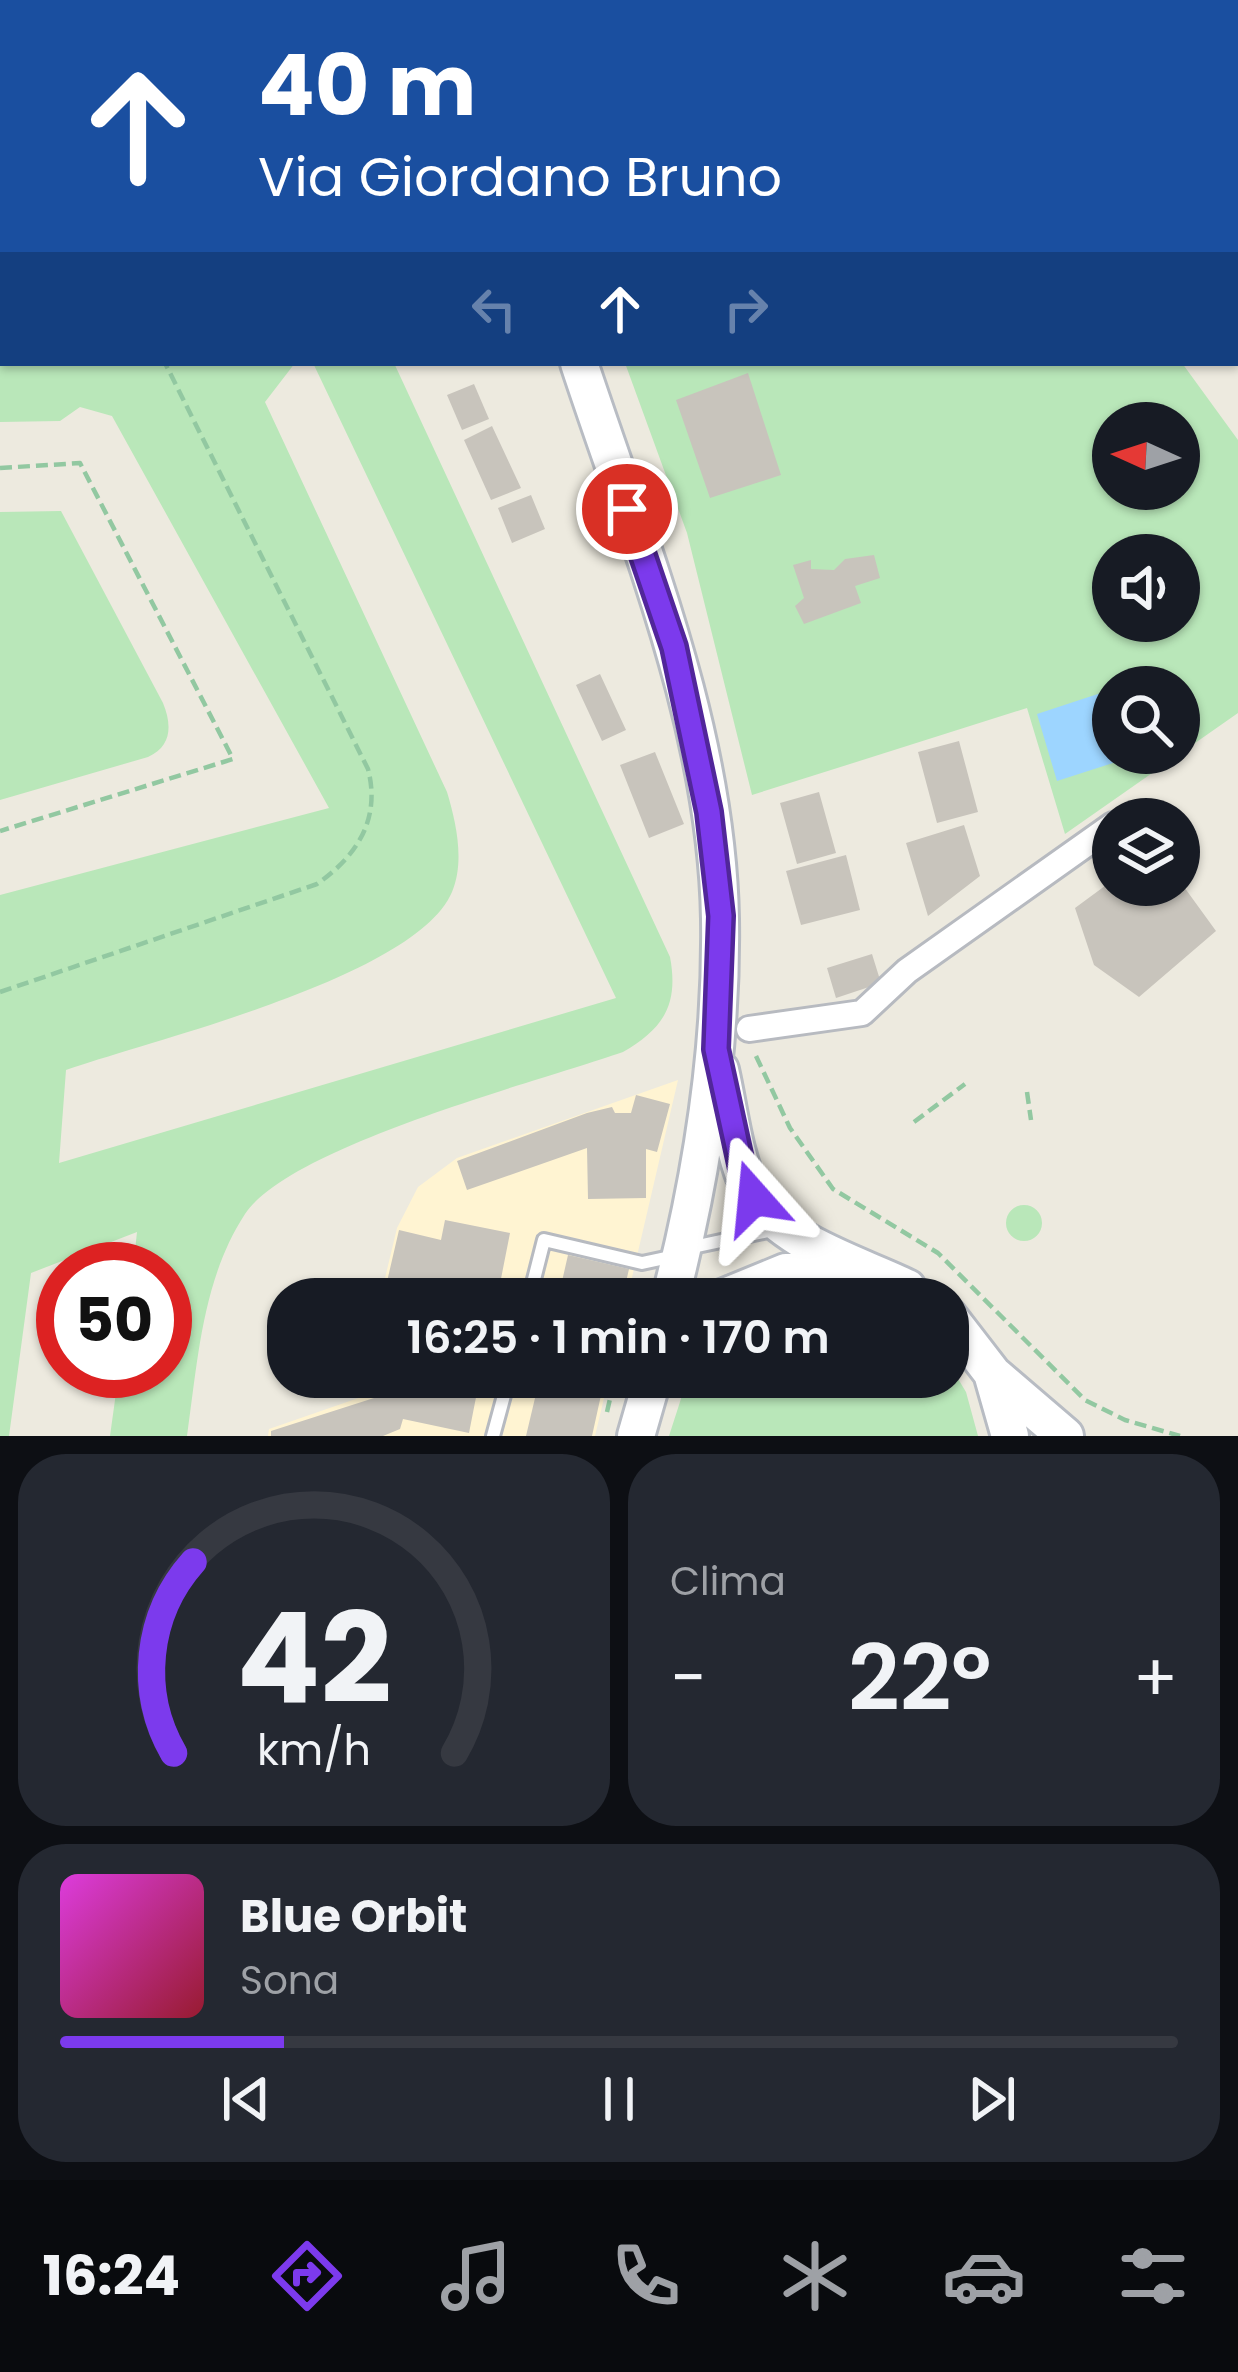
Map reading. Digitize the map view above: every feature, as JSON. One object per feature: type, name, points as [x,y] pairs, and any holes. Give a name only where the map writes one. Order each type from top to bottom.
[{"type":"main road","points":[[580,366],[674,647],[709,812],[721,916],[716,1049],[675,1278]]},
{"type":"main road","points":[[716,1049],[749,1187],[770,1216],[887,1278]]},
{"type":"main road","points":[[766,1278],[817,1268],[878,1278]]},
{"type":"main road","points":[[969,1343],[992,1373],[1065,1436]]},
{"type":"main road","points":[[992,1373],[1010,1436]]},
{"type":"main road","points":[[636,1436],[646,1398]]},
{"type":"street","points":[[748,1029],[862,1013],[908,971],[1092,840]]},
{"type":"lane","points":[[534,1278],[544,1240],[660,1264],[682,1250],[767,1230],[798,1234]]},
{"type":"lane","points":[[493,1436],[503,1398]]},
{"type":"path","points":[[0,992],[317,884],[342,867],[364,837],[373,806],[368,769],[166,366]]},
{"type":"path","points":[[0,468],[80,463],[233,759],[0,831]]},
{"type":"path","points":[[748,1029],[790,1128],[833,1189],[938,1252],[1085,1400],[1125,1420],[1180,1436]]},
{"type":"path","points":[[914,1122],[965,1084]]},
{"type":"path","points":[[1027,1091],[1031,1120]]},
{"type":"shaded area","points":[[678,1080],[632,1278],[385,1278],[397,1228],[418,1187],[457,1158]]},
{"type":"shaded area","points":[[358,1398],[604,1398],[595,1436],[268,1436],[269,1429]]},
{"type":"green space","points":[[0,366],[293,366],[265,402],[447,792],[459,855],[452,892],[429,923],[389,951],[279,1001],[66,1070],[59,1163],[616,998],[314,366],[395,366],[670,957],[672,989],[665,1014],[623,1052],[362,1141],[311,1164],[271,1189],[245,1214],[211,1293],[187,1436],[110,1436],[115,1398],[192,1398],[192,1242],[136,1242],[137,1232],[111,1242],[36,1242],[36,1271],[31,1273],[9,1436],[0,1436],[0,895],[329,808],[112,416],[80,407],[60,421],[0,422]]},
{"type":"green space","points":[[626,366],[1184,366],[1238,440],[1238,713],[1200,740],[1200,666],[1092,666],[1092,774],[1151,774],[1116,798],[1092,798],[1092,815],[1065,834],[1027,708],[752,795],[687,533]]},
{"type":"green space","points":[[61,511],[163,703],[168,734],[162,747],[148,757],[0,800],[0,512]]},
{"type":"green space","points":[[1024,1205],[1036,1211],[1042,1223],[1036,1235],[1024,1241],[1012,1235],[1006,1223],[1012,1211]]},
{"type":"green space","points":[[681,1398],[968,1398],[978,1436],[669,1436]]},
{"type":"water","points":[[1092,696],[1092,770],[1057,781],[1037,714]]},
{"type":"building","points":[[748,373],[781,475],[710,498],[676,400]]},
{"type":"building","points":[[474,384],[489,419],[462,430],[447,395]]},
{"type":"building","points":[[492,426],[521,488],[491,500],[464,440]]},
{"type":"building","points":[[531,495],[545,529],[512,543],[498,508]]},
{"type":"building","points":[[874,555],[880,578],[855,586],[861,603],[804,624],[795,606],[804,598],[793,565],[811,560],[811,569],[834,570],[845,559]]},
{"type":"building","points":[[600,674],[626,730],[602,741],[576,685]]},
{"type":"building","points":[[959,741],[978,812],[937,823],[918,752]]},
{"type":"building","points":[[655,752],[684,824],[649,838],[620,765]]},
{"type":"building","points":[[819,792],[836,853],[797,864],[780,803]]},
{"type":"building","points":[[964,825],[980,876],[928,916],[906,843]]},
{"type":"building","points":[[846,855],[860,910],[801,925],[786,871]]},
{"type":"building","points":[[1092,895],[1092,906],[1198,906],[1216,931],[1139,997],[1094,965],[1075,908]]},
{"type":"building","points":[[872,954],[881,983],[836,998],[827,968]]},
{"type":"building","points":[[636,1095],[670,1104],[657,1152],[646,1149],[646,1198],[588,1199],[587,1148],[467,1190],[457,1161],[587,1113],[612,1107],[615,1113],[631,1113]]},
{"type":"building","points":[[445,1220],[510,1233],[501,1278],[388,1278],[399,1230],[441,1240]]},
{"type":"building","points":[[568,1255],[629,1269],[627,1278],[563,1278]]},
{"type":"building","points":[[374,1398],[476,1398],[469,1433],[403,1419],[400,1429],[383,1436],[271,1436],[271,1431]]},
{"type":"building","points":[[535,1398],[600,1398],[592,1436],[526,1436]]},
{"type":"route","points":[[627,509],[674,647],[709,812],[721,916],[716,1049],[743,1173],[754,1198]]}]
